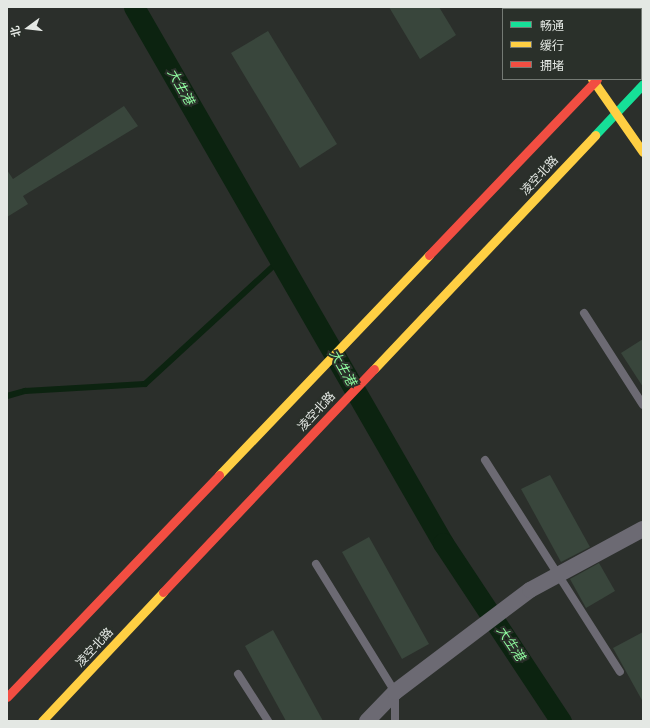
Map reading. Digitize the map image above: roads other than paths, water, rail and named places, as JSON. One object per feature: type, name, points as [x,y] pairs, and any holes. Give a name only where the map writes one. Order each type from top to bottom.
[{"type":"main road","points":[[7,698],[594,80],[643,152]]},
{"type":"main road","name":"凌空北路","points":[[42,721],[643,84]]},
{"type":"street","points":[[367,721],[395,692],[465,637],[530,590],[643,529]]},
{"type":"lane","points":[[584,313],[643,405]]},
{"type":"lane","points":[[486,460],[560,574],[620,672]]},
{"type":"lane","points":[[316,564],[395,692],[395,721]]},
{"type":"lane","points":[[238,674],[268,721]]},
{"type":"waterway","name":"大生港","points":[[134,7],[443,543],[561,721]]},
{"type":"waterway","points":[[7,396],[25,391],[145,384],[280,260]]}]
